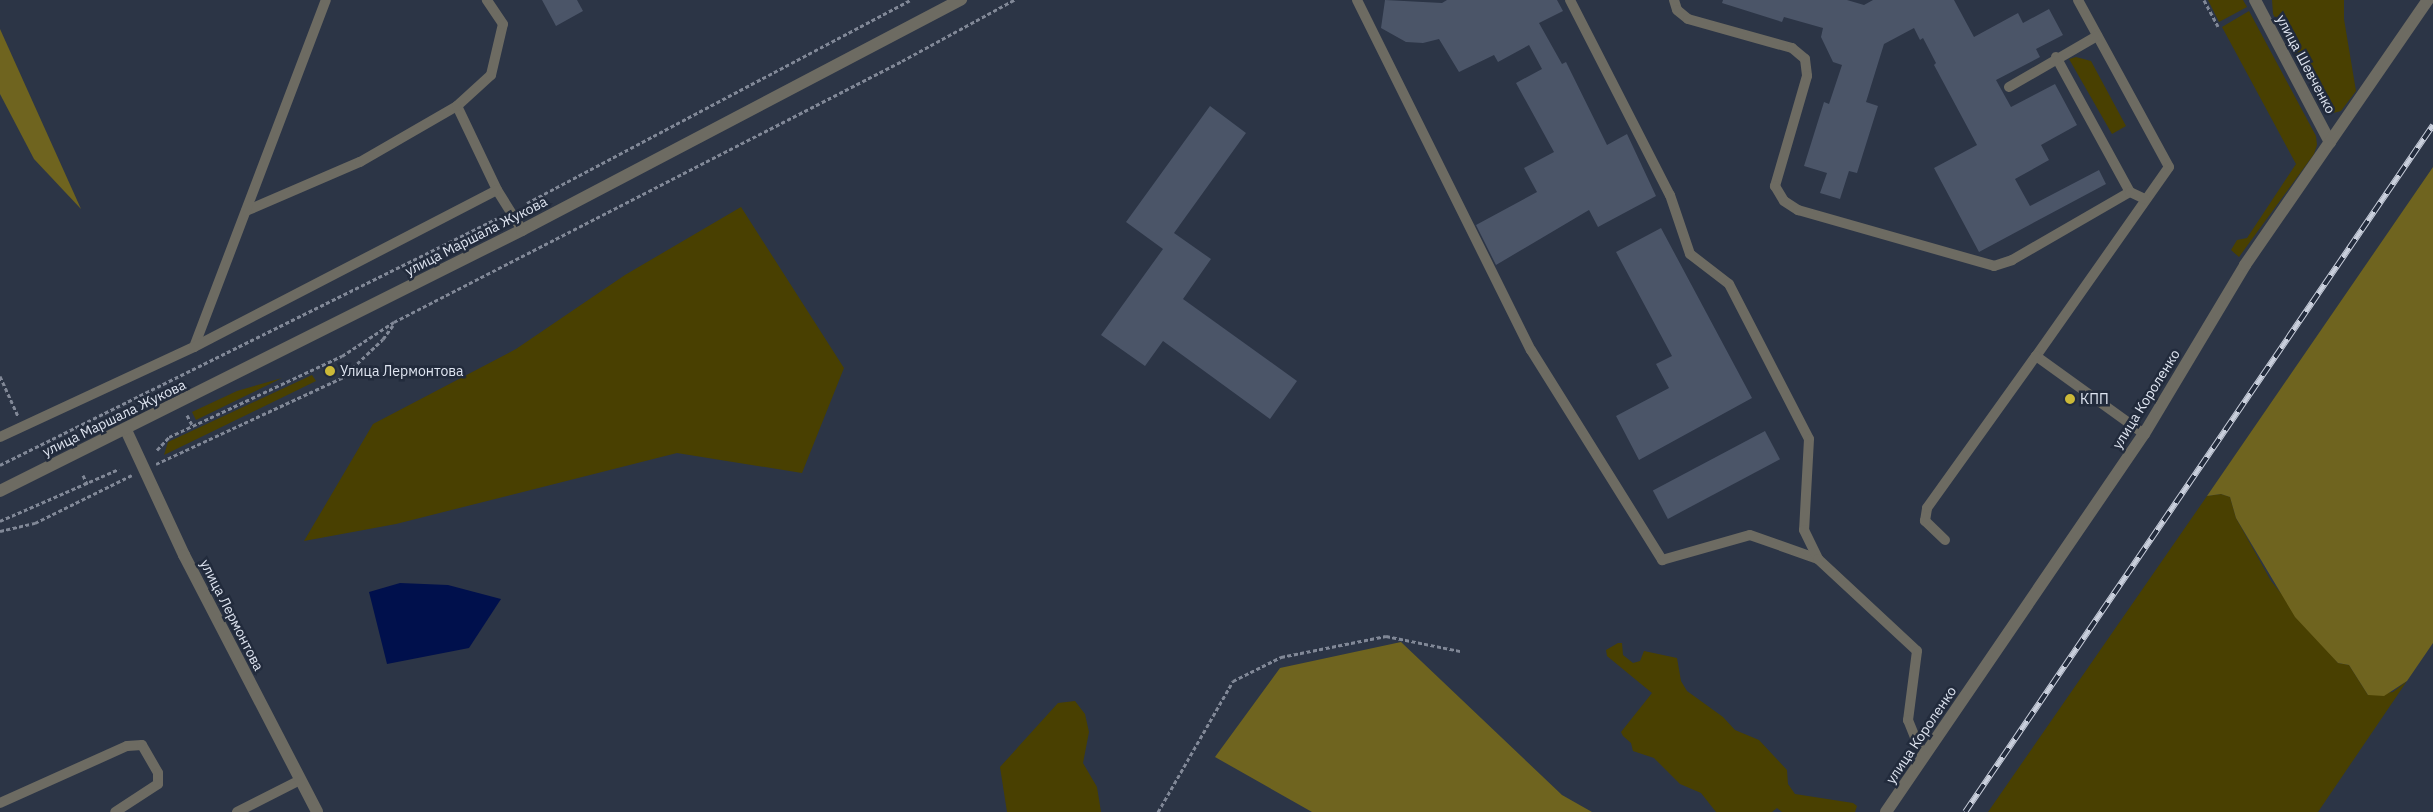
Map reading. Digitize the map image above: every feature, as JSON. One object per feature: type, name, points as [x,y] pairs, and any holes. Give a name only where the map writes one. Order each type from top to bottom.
[{"type":"street","name":"улица Маршала Жукова","points":[[0,491],[126,430],[522,230],[961,0]]},
{"type":"street","name":"улица Шевченко","points":[[2255,0],[2330,142]]},
{"type":"street","name":"улица Короленко","points":[[1886,812],[2144,434],[2245,265],[2428,0]]},
{"type":"street","name":"улица Лермонтова","points":[[126,430],[184,555],[317,812]]},
{"type":"lane","points":[[194,347],[326,0]]},
{"type":"lane","points":[[246,211],[360,162],[457,106],[491,75],[502,24],[487,0]]},
{"type":"lane","points":[[1357,0],[1530,350],[1662,560],[1750,535],[1818,559]]},
{"type":"lane","points":[[1570,0],[1670,195],[1690,254],[1729,284],[1809,439],[1804,530],[1818,559],[1917,651],[1908,720],[1923,757]]},
{"type":"lane","points":[[1674,0],[1677,10],[1688,19],[1792,48],[1805,59],[1807,76],[1775,186],[1784,201],[1798,210],[1994,266],[2012,260],[2130,192]]},
{"type":"lane","points":[[1945,540],[1925,521],[1927,508],[2169,167],[2078,0]]},
{"type":"lane","points":[[2009,87],[2056,57],[2098,36]]},
{"type":"lane","points":[[2056,57],[2130,192],[2146,200]]},
{"type":"lane","points":[[457,106],[497,190],[522,230]]},
{"type":"lane","points":[[0,437],[194,347],[497,190]]},
{"type":"lane","points":[[2036,356],[2144,434]]},
{"type":"lane","points":[[0,803],[128,746],[142,745],[158,773],[158,784],[115,812]]},
{"type":"lane","points":[[237,812],[300,780]]},
{"type":"path","points":[[527,203],[910,0]]},
{"type":"path","points":[[157,450],[169,437],[342,356],[394,322],[902,61],[1014,0]]},
{"type":"path","points":[[2204,0],[2218,26]]},
{"type":"path","points":[[0,465],[498,218]]},
{"type":"path","points":[[166,459],[343,377],[383,339],[394,322]]},
{"type":"path","points":[[0,376],[23,426]]},
{"type":"path","points":[[170,382],[172,388]]},
{"type":"path","points":[[187,415],[192,425]]},
{"type":"path","points":[[63,434],[67,441]]},
{"type":"path","points":[[0,521],[119,469]]},
{"type":"path","points":[[83,475],[87,484]]},
{"type":"path","points":[[0,531],[35,523],[121,480]]},
{"type":"path","points":[[1158,812],[1233,681],[1281,657],[1386,636],[1460,651]]},
{"type":"shaded area","points":[[2208,0],[2243,0],[2247,7],[2219,22]]},
{"type":"shaded area","points":[[2272,0],[2344,0],[2344,19],[2356,91],[2341,111],[2329,114],[2326,110],[2273,14]]},
{"type":"shaded area","points":[[2249,11],[2316,136],[2317,145],[2314,154],[2239,257],[2231,250],[2237,240],[2247,238],[2296,164],[2222,27]]},
{"type":"shaded area","points":[[0,29],[81,209],[34,159],[0,94]]},
{"type":"shaded area","points":[[2076,57],[2091,61],[2126,126],[2112,134],[2069,59]]},
{"type":"shaded area","points":[[2433,167],[2433,643],[2407,681],[2384,696],[2368,695],[2349,665],[2338,663],[2295,617],[2236,518],[2230,497],[2221,494],[2207,496]]},
{"type":"shaded area","points":[[741,207],[844,368],[802,473],[677,453],[396,524],[304,541],[373,424],[516,349],[625,275]]},
{"type":"shaded area","points":[[312,375],[316,381],[164,455],[168,442]]},
{"type":"shaded area","points":[[282,378],[196,420],[192,412],[237,391]]},
{"type":"shaded area","points":[[2221,494],[2230,497],[2236,518],[2271,581],[2338,663],[2349,665],[2368,695],[2393,692],[2407,681],[2318,812],[1988,812],[2207,496]]},
{"type":"shaded area","points":[[400,583],[448,585],[501,599],[469,648],[387,664],[369,592]]},
{"type":"shaded area","points":[[1401,642],[1562,795],[1592,812],[1312,812],[1215,757],[1280,668]]},
{"type":"shaded area","points":[[1618,643],[1622,643],[1623,655],[1633,663],[1640,661],[1644,651],[1677,658],[1681,681],[1687,691],[1723,717],[1735,730],[1759,740],[1787,770],[1788,784],[1795,794],[1853,803],[1857,806],[1855,812],[1782,812],[1777,808],[1772,812],[1716,812],[1701,793],[1680,784],[1654,758],[1633,751],[1631,743],[1623,736],[1621,732],[1652,693],[1607,656],[1606,650]]},
{"type":"shaded area","points":[[1075,701],[1085,714],[1089,732],[1083,763],[1097,787],[1101,812],[1007,812],[1000,767],[1058,703]]},
{"type":"building","points":[[542,0],[577,0],[583,11],[556,26]]},
{"type":"building","points":[[1385,0],[1442,3],[1447,0],[1557,0],[1563,11],[1539,23],[1562,64],[1566,62],[1607,145],[1627,134],[1656,196],[1598,227],[1589,210],[1496,265],[1476,225],[1537,192],[1524,168],[1554,152],[1516,83],[1542,69],[1529,45],[1498,62],[1494,55],[1459,72],[1439,39],[1423,43],[1406,42],[1381,28]]},
{"type":"building","points":[[1723,0],[1847,0],[1864,5],[1873,0],[1954,0],[1974,37],[2018,13],[2023,23],[2049,9],[2063,35],[2036,49],[2040,57],[1996,80],[2011,107],[2055,84],[2077,125],[2041,145],[2049,160],[2015,179],[2030,206],[2099,170],[2106,184],[1979,252],[1934,168],[1977,145],[1934,65],[1936,63],[1923,38],[1920,40],[1914,28],[1884,44],[1866,102],[1878,106],[1857,173],[1849,171],[1840,199],[1820,193],[1827,173],[1804,166],[1824,102],[1829,104],[1842,65],[1833,62],[1821,37],[1823,28],[1784,17],[1782,22],[1722,3]]},
{"type":"building","points":[[1210,106],[1246,133],[1174,233],[1211,259],[1183,299],[1297,381],[1270,419],[1163,341],[1145,366],[1101,335],[1163,249],[1126,222]]},
{"type":"building","points":[[1661,228],[1752,398],[1639,460],[1616,416],[1669,388],[1656,364],[1672,356],[1616,252]]},
{"type":"building","points":[[1765,431],[1780,459],[1668,519],[1653,491]]},
{"type":"railway","points":[[1965,812],[2433,125]]},
{"type":"place","name":"Улица Лермонтова","points":[[330,371]]},
{"type":"place","name":"КПП","points":[[2070,399]]}]
